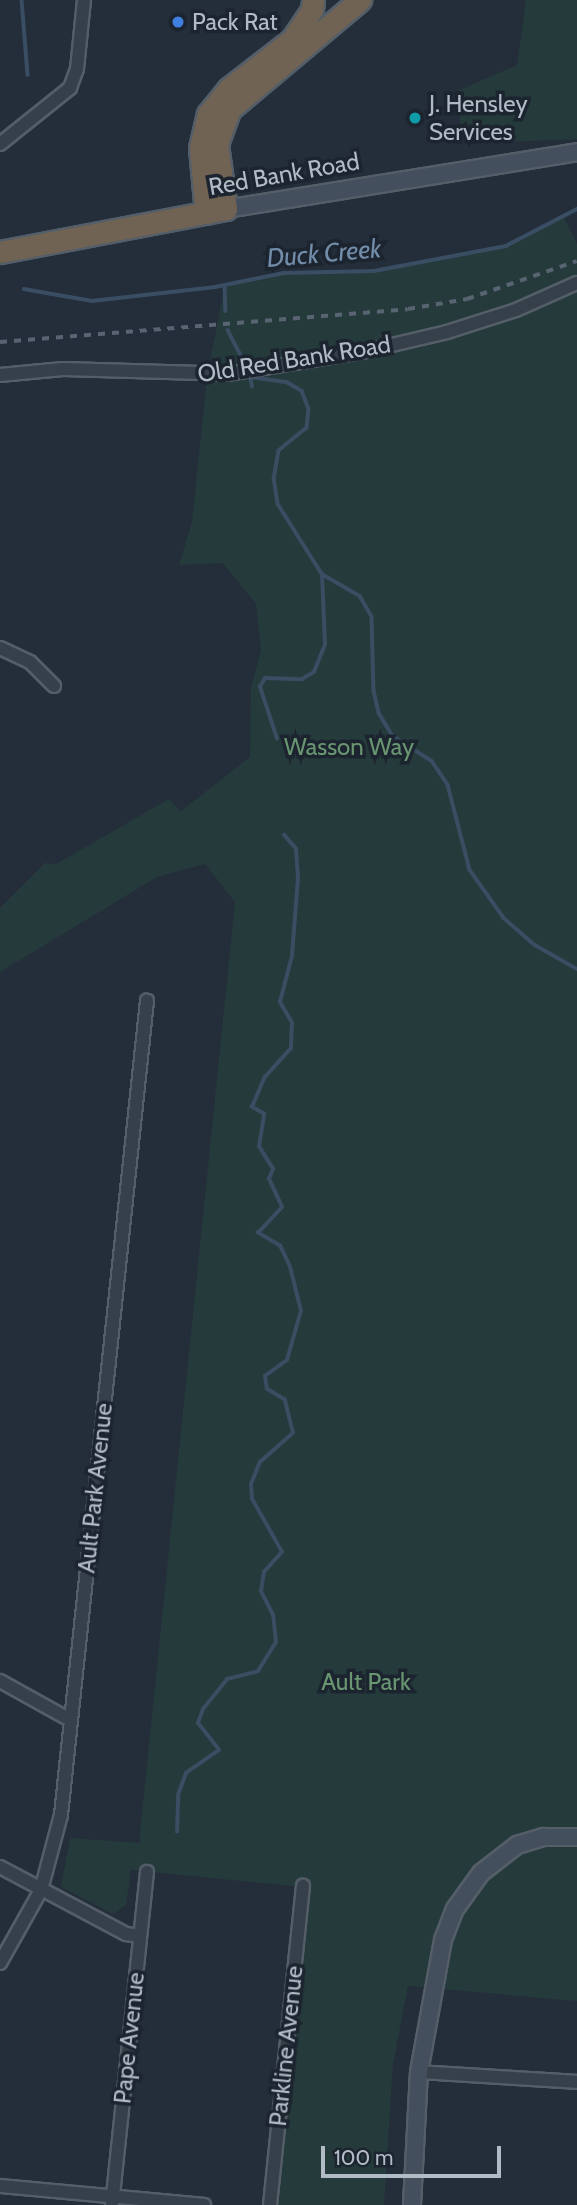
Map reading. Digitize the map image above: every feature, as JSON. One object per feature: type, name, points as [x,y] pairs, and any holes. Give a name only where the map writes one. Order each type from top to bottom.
[{"type":"highway","points":[[290,43],[312,10],[313,0]]},
{"type":"highway","points":[[216,211],[200,148],[208,114],[228,89],[339,5],[360,0]]},
{"type":"highway","points":[[216,211],[217,144],[230,109],[339,5]]},
{"type":"highway","name":"Red Bank Road","points":[[0,252],[216,211]]},
{"type":"street","points":[[0,144],[70,88],[77,69],[84,0]]},
{"type":"street","name":"Red Bank Road","points":[[216,211],[577,152]]},
{"type":"street","name":"Old Red Bank Road","points":[[0,375],[62,369],[227,374],[362,352],[447,332],[516,310],[577,283]]},
{"type":"street","points":[[0,648],[30,662],[54,686]]},
{"type":"street","name":"Ault Park Avenue","points":[[0,1962],[41,1890],[61,1815],[146,1001]]},
{"type":"street","points":[[0,1681],[70,1720]]},
{"type":"street","points":[[412,2205],[419,2072],[443,1940],[467,1890],[517,1845],[544,1837],[577,1837]]},
{"type":"street","points":[[0,1867],[127,1934],[140,1936]]},
{"type":"street","name":"Pape Avenue","points":[[112,2201],[147,1872]]},
{"type":"street","name":"Parkline Avenue","points":[[270,2205],[303,1886]]},
{"type":"street","points":[[419,2072],[577,2082]]},
{"type":"street","points":[[0,2186],[112,2201],[204,2205]]},
{"type":"green space","points":[[526,0],[577,0],[577,139],[483,143],[460,129],[460,90],[517,65]]},
{"type":"green space","name":"Ault Park","points":[[563,216],[577,244],[577,2001],[408,1986],[393,2064],[384,2205],[270,2205],[302,1887],[131,1870],[126,1905],[113,1914],[61,1887],[70,1838],[139,1843],[235,902],[205,864],[157,877],[0,972],[0,908],[45,863],[56,864],[169,799],[181,811],[250,757],[251,687],[261,651],[256,604],[223,563],[179,565],[192,522],[207,377],[225,285],[284,273],[374,271],[506,246]]},
{"type":"waterway","points":[[22,0],[28,75]]},
{"type":"waterway","name":"Duck Creek","points":[[24,289],[92,301],[215,287],[284,273],[374,271],[506,246],[577,209]]},
{"type":"waterway","points":[[225,285],[226,311]]},
{"type":"waterway","points":[[228,330],[244,361]]},
{"type":"waterway","points":[[252,387],[250,377],[287,382],[302,391],[309,409],[307,428],[279,451],[274,478],[278,504],[322,574],[360,596],[372,617],[374,691],[379,713],[393,736],[432,761],[448,785],[470,870],[504,918],[535,945],[577,969]]},
{"type":"waterway","points":[[277,739],[260,687],[265,678],[302,679],[314,672],[325,645],[322,574]]},
{"type":"waterway","points":[[177,1832],[178,1795],[186,1773],[219,1750],[198,1723],[203,1709],[227,1679],[258,1671],[276,1642],[273,1615],[261,1591],[264,1572],[282,1552],[252,1499],[251,1484],[260,1462],[293,1433],[285,1400],[267,1389],[265,1376],[287,1360],[301,1311],[290,1267],[280,1246],[258,1233],[282,1207],[269,1179],[273,1169],[259,1147],[264,1114],[252,1107],[265,1077],[291,1048],[292,1023],[280,1002],[292,956],[298,878],[296,849],[284,835]]},
{"type":"railway","points":[[0,342],[408,309],[467,299],[577,261]]},
{"type":"place","name":"Pack Rat","points":[[178,22]]},
{"type":"place","name":"J. Hensley Services","points":[[415,118]]},
{"type":"park label","name":"Wasson Way","points":[[349,747]]}]
